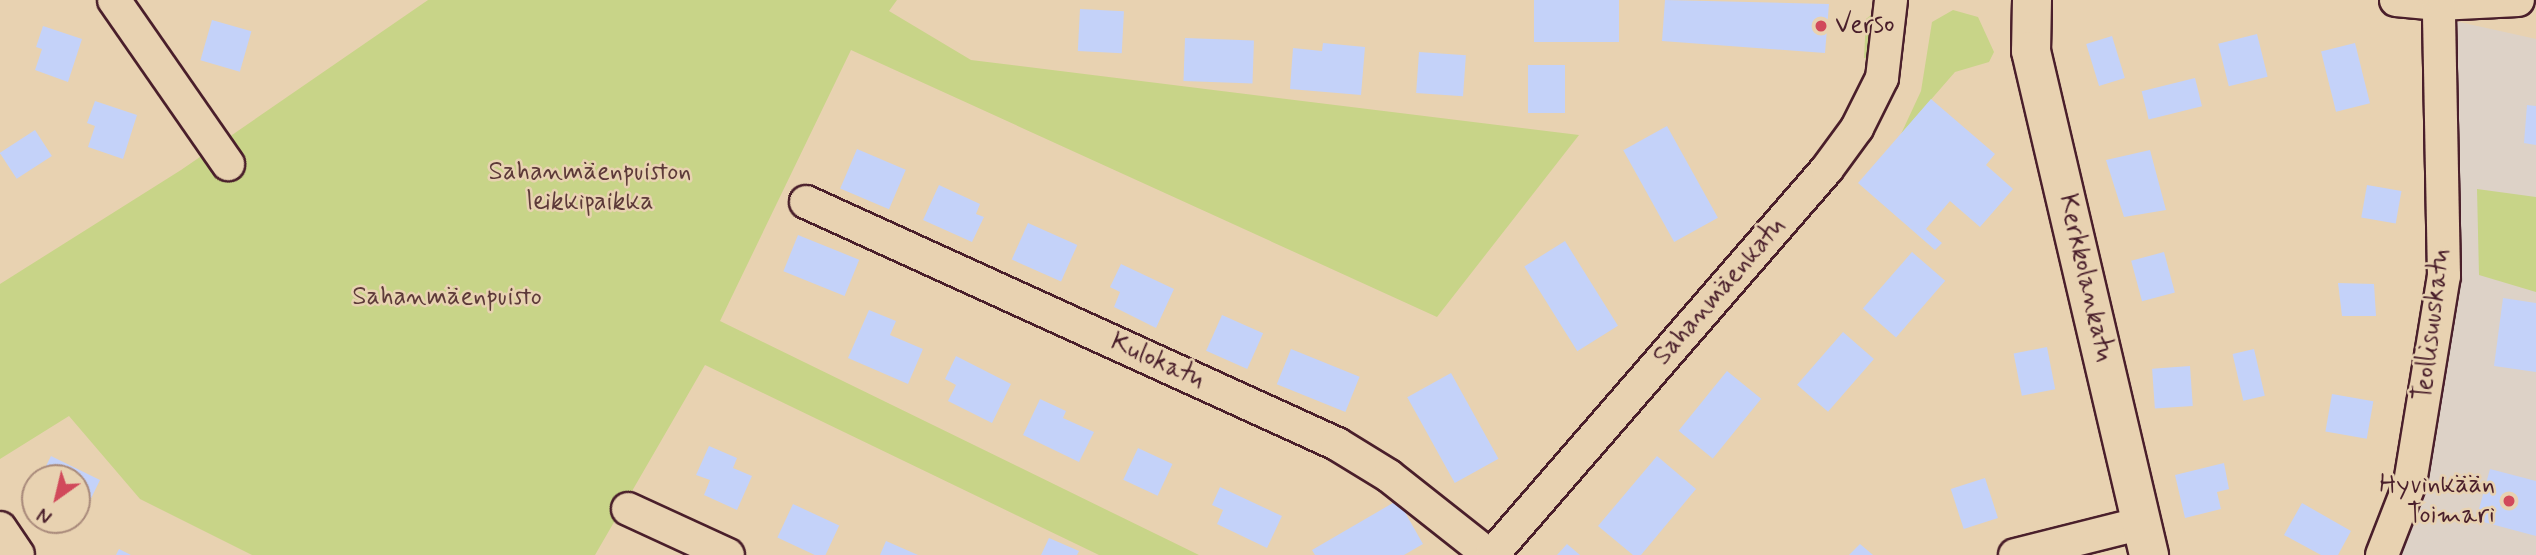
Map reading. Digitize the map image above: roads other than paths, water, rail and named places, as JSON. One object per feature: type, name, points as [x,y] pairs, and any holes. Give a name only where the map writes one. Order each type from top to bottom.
[{"type":"main road","name":"Kerkkolankatu","points":[[2032,0],[2031,51],[2146,539]]},
{"type":"street","points":[[114,0],[228,164]]},
{"type":"street","name":"Sahanmäenkatu","points":[[1491,555],[1842,149],[1882,78],[1891,0]]},
{"type":"street","points":[[2396,0],[2439,4],[2518,0]]},
{"type":"street","name":"Teollisuuskatu","points":[[2382,555],[2410,483],[2444,276],[2439,4]]},
{"type":"street","name":"Kulokatu","points":[[806,202],[1337,443],[1389,476],[1491,555]]},
{"type":"street","points":[[628,509],[728,555]]},
{"type":"street","points":[[0,528],[18,555]]},
{"type":"street","points":[[2015,555],[2146,539]]},
{"type":"place","name":"Verso","points":[[1821,26]]},
{"type":"place","name":"Hyvinkään Toimari","points":[[2509,501]]},
{"type":"park label","name":"Sahanmäenpuiston leikkipaikka","points":[[590,188]]},
{"type":"park label","name":"Sahanmäenpuisto","points":[[447,298]]}]
